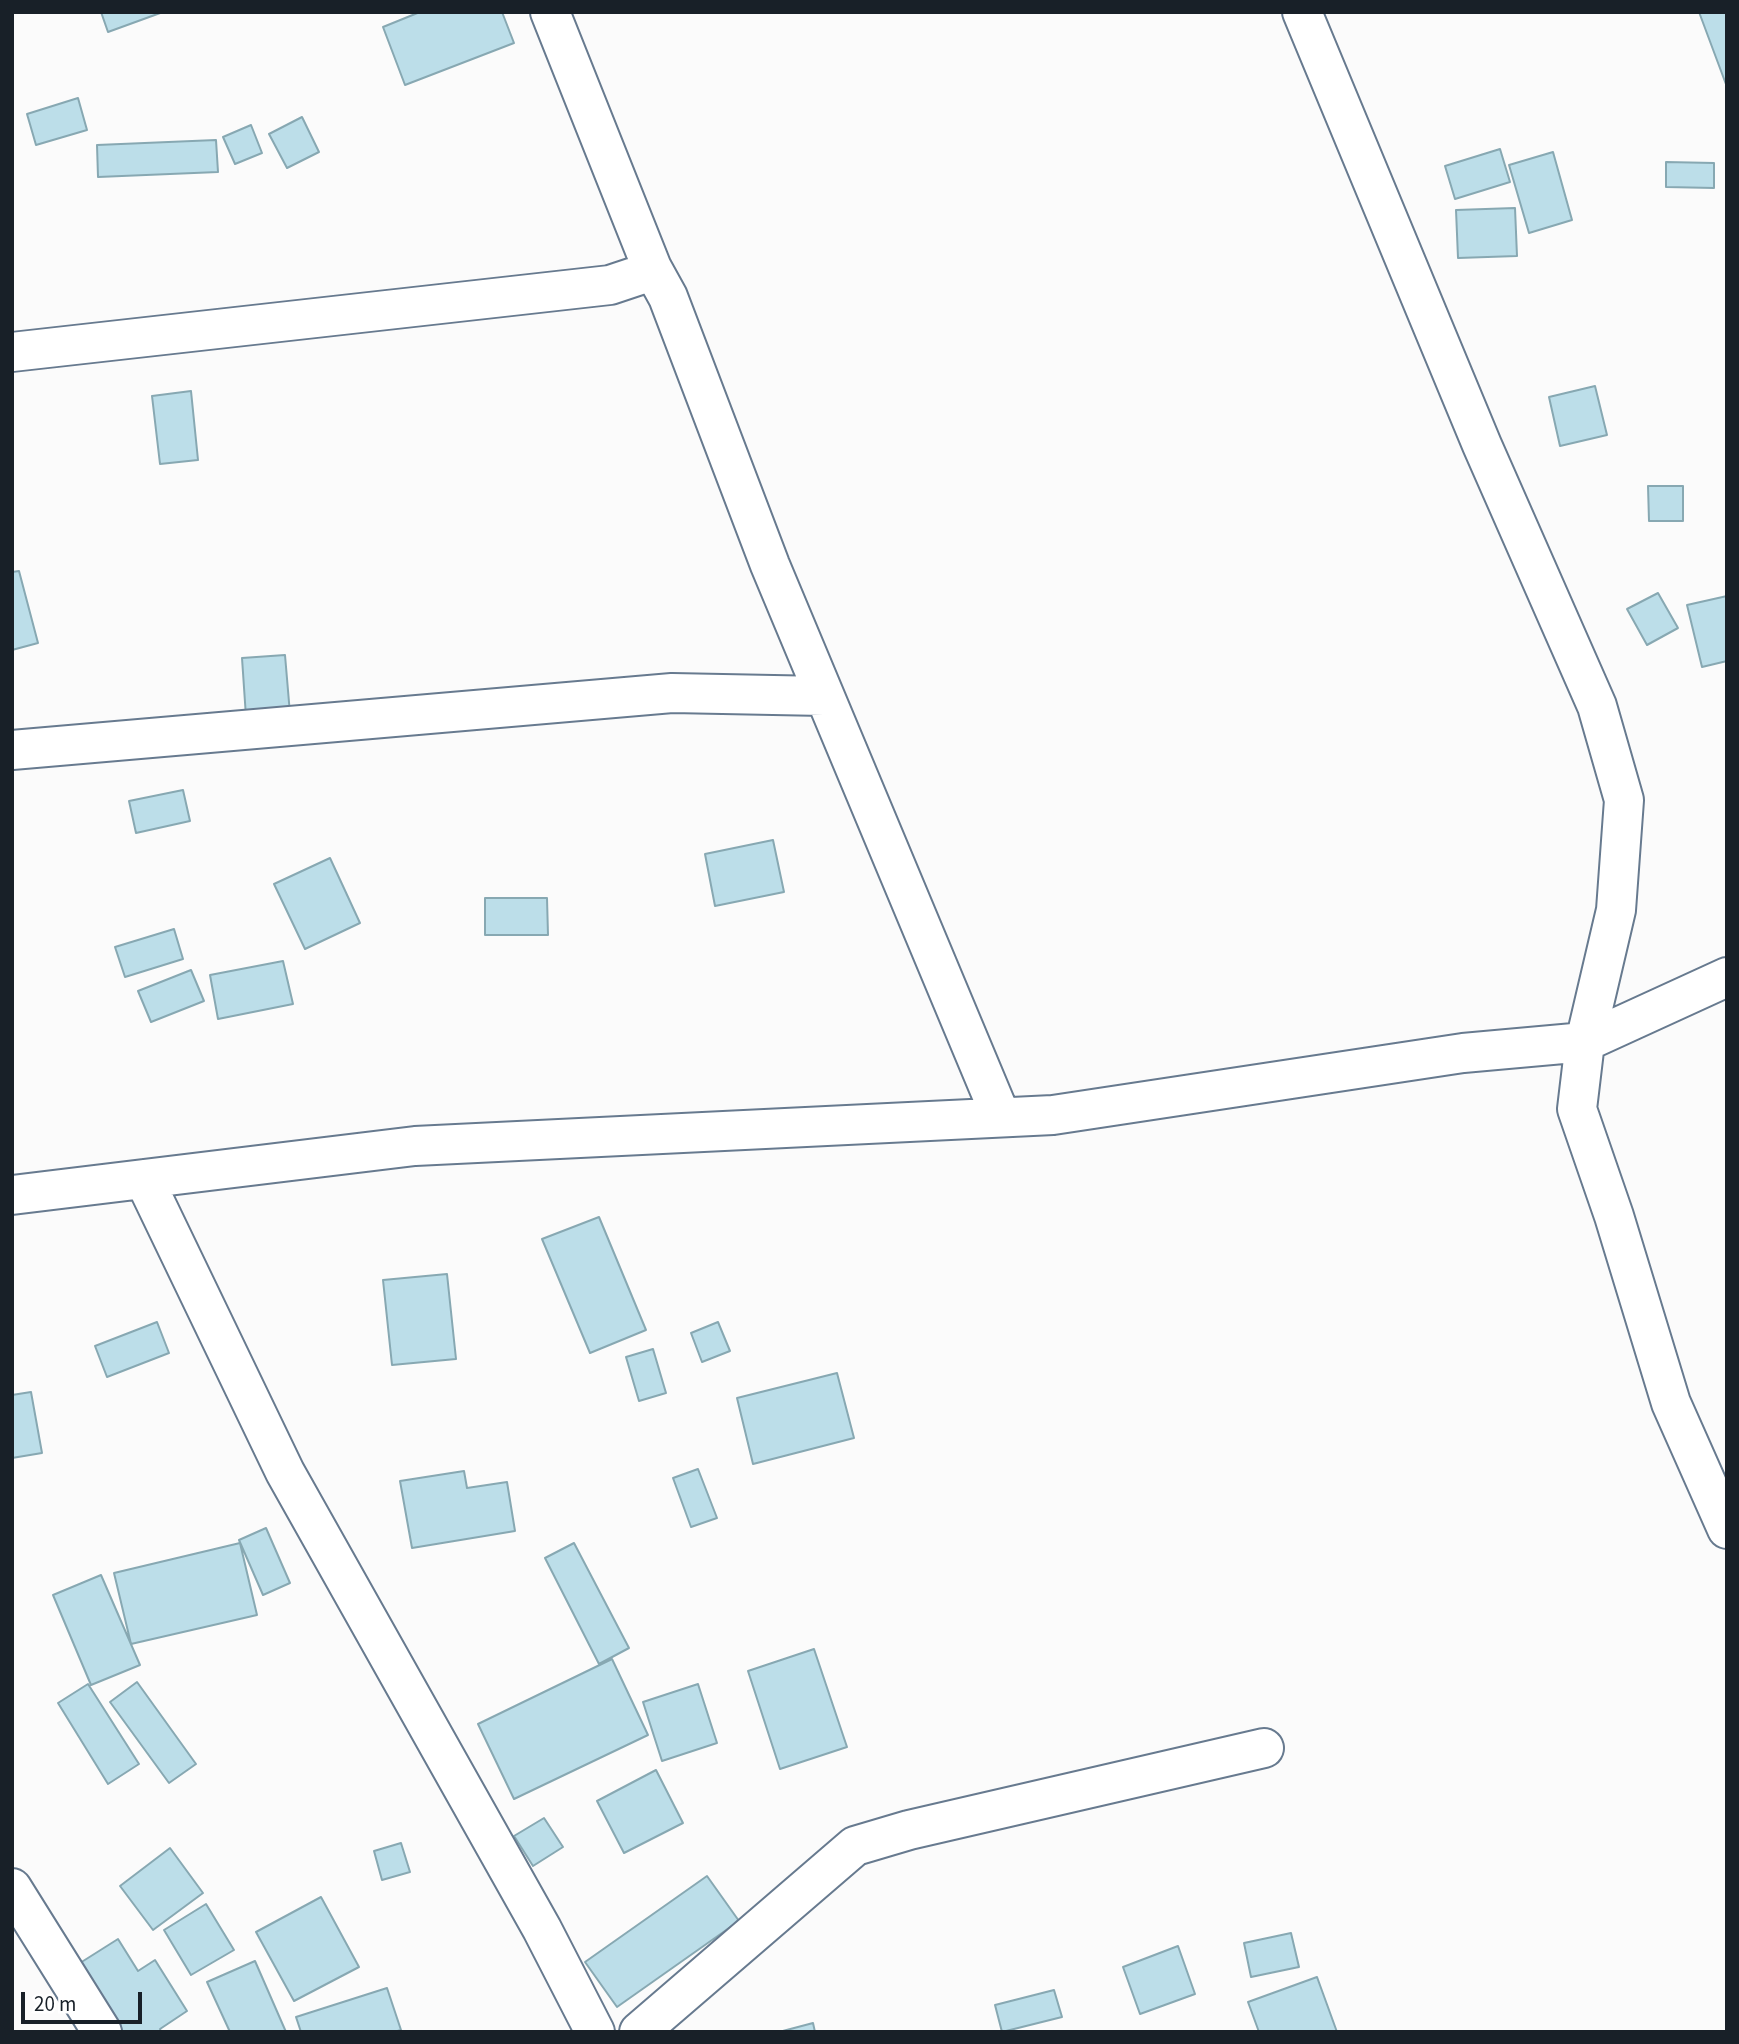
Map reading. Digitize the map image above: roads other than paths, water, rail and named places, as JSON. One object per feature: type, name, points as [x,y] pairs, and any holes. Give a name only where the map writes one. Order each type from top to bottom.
[{"type":"street","points":[[550,12],[652,268],[668,297],[770,565],[1001,1117]]},
{"type":"street","points":[[1302,12],[1482,445],[1597,706],[1624,800],[1616,909],[1585,1042],[1577,1109],[1614,1216],[1671,1403],[1727,1529]]},
{"type":"street","points":[[12,352],[610,285],[652,268]]},
{"type":"street","points":[[12,750],[672,693],[824,696]]},
{"type":"street","points":[[12,1195],[415,1146],[1053,1115],[1463,1053],[1585,1042],[1727,977]]},
{"type":"street","points":[[144,1179],[285,1472],[529,1905],[595,2032]]},
{"type":"street","points":[[639,2032],[855,1846],[909,1830],[1264,1748]]},
{"type":"street","points":[[12,1888],[102,2032]]}]
